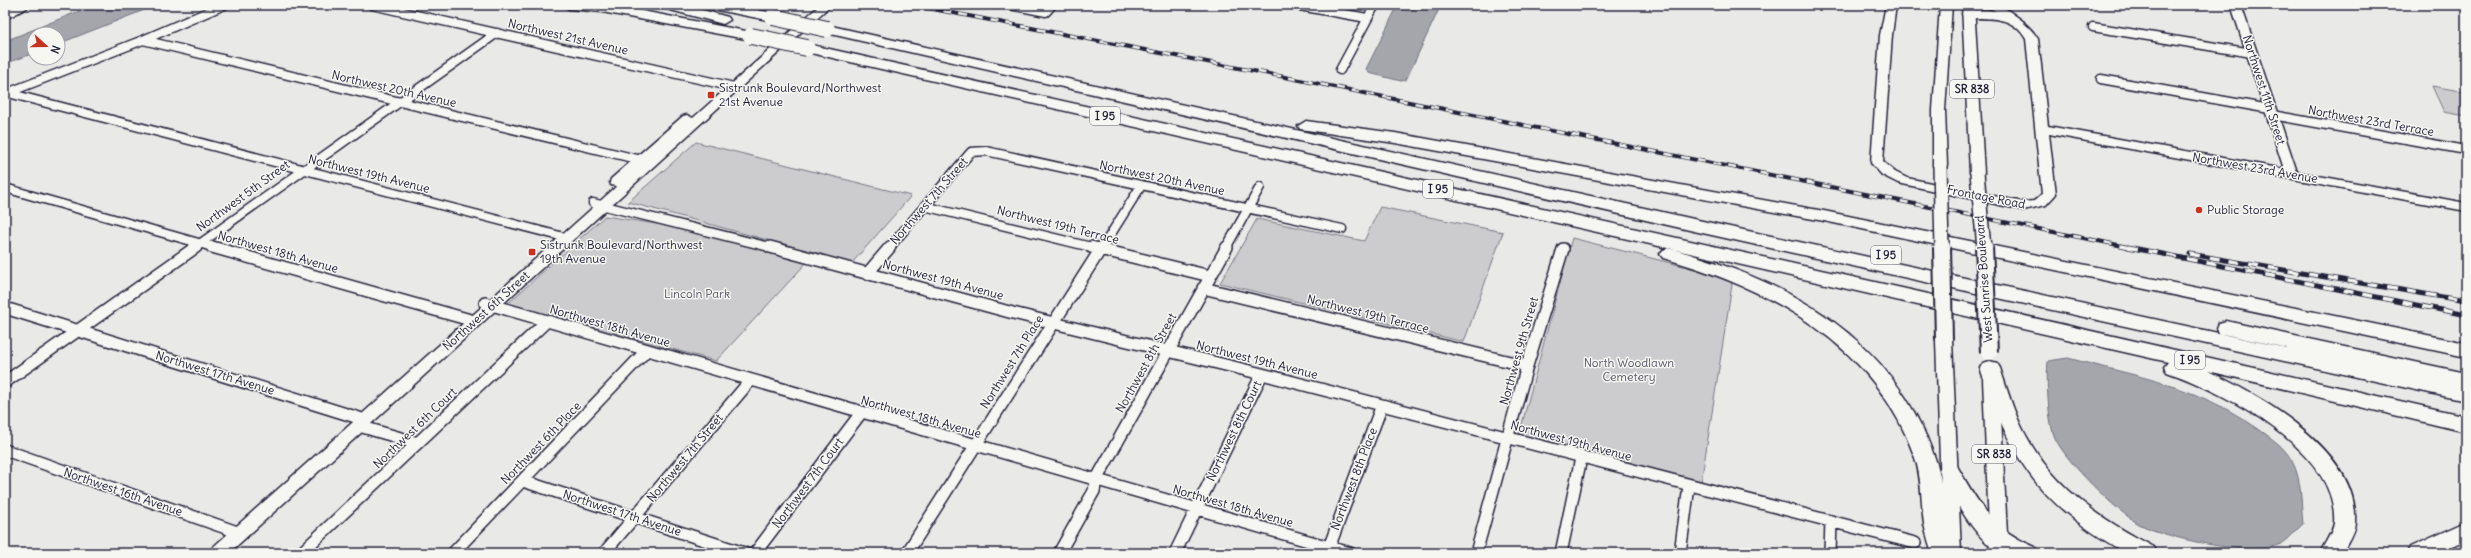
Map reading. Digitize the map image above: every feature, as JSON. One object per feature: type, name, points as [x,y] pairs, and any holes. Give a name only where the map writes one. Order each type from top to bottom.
[{"type":"highway","points":[[569,5],[611,9]]},
{"type":"highway","name":"I 95","points":[[589,5],[756,32],[821,34],[1306,126],[1838,245],[2466,380]]},
{"type":"highway","points":[[639,5],[734,23]]},
{"type":"highway","points":[[668,5],[734,23],[756,32]]},
{"type":"highway","points":[[712,5],[773,11]]},
{"type":"highway","points":[[725,5],[773,11]]},
{"type":"highway","points":[[761,5],[821,34],[2466,411]]},
{"type":"highway","points":[[821,34],[2466,394]]},
{"type":"highway","name":"I 95","points":[[821,34],[1471,197],[1915,297],[2466,424]]},
{"type":"highway","points":[[1306,126],[1395,138],[1788,209],[2466,350]]},
{"type":"highway","points":[[1471,197],[1561,230],[1723,268],[1780,294],[1829,327],[1859,354],[1886,384],[1915,432],[1928,467],[1936,525],[1943,553]]},
{"type":"highway","points":[[1915,297],[2019,330],[2183,370],[2222,386],[2256,405],[2301,438],[2323,462],[2338,487],[2342,499],[2344,521],[2338,545],[2331,553]]},
{"type":"highway","points":[[1990,360],[2016,435],[2042,476],[2063,498],[2088,519],[2117,538],[2146,553]]},
{"type":"highway","points":[[1949,470],[1971,511],[1998,547],[2027,553]]},
{"type":"highway","points":[[2419,553],[2466,531]]},
{"type":"main road","points":[[1993,5],[2018,22]]},
{"type":"main road","name":"SR 838","points":[[1943,6],[1939,110],[1940,240],[1952,553]]},
{"type":"main road","name":"West Sunrise Boulevard","points":[[1968,10],[1977,173],[1984,249],[1998,547]]},
{"type":"street","points":[[5,15],[24,5]]},
{"type":"street","points":[[7,93],[143,40],[224,5]]},
{"type":"street","name":"Northwest 21st Avenue","points":[[372,5],[730,86]]},
{"type":"street","name":"Northwest 6th Street","points":[[218,553],[237,532],[730,86],[813,5]]},
{"type":"street","name":"Northwest 6th Street","points":[[489,304],[560,236],[598,205],[641,160],[826,5]]},
{"type":"street","points":[[1010,5],[1046,12],[1052,5]]},
{"type":"street","points":[[1294,5],[1367,18]]},
{"type":"street","points":[[1340,70],[1375,5]]},
{"type":"street","name":"Frontage Road","points":[[1891,5],[1886,35],[1880,102],[1877,163],[1883,170],[1894,177],[1907,182],[2023,206],[2036,205],[2044,202],[2049,194],[2044,129],[2032,39],[2018,22]]},
{"type":"street","name":"Northwest 11th Street","points":[[2236,5],[2292,175]]},
{"type":"street","points":[[1968,10],[1991,14],[2018,22]]},
{"type":"street","points":[[2093,27],[2252,53]]},
{"type":"street","name":"Northwest 5th Street","points":[[5,382],[301,170],[497,33]]},
{"type":"street","name":"Northwest 20th Avenue","points":[[143,40],[397,103],[641,160]]},
{"type":"street","name":"Northwest 23rd Terrace","points":[[2101,79],[2466,150]]},
{"type":"street","name":"Northwest 19th Avenue","points":[[7,93],[560,236]]},
{"type":"street","name":"Northwest 23rd Avenue","points":[[2044,129],[2466,207]]},
{"type":"street","name":"Northwest 20th Avenue","points":[[977,150],[1342,229]]},
{"type":"street","name":"Northwest 7th Street","points":[[867,274],[971,152],[977,150]]},
{"type":"street","name":"Northwest 7th Place","points":[[907,553],[972,453],[974,445],[1141,186]]},
{"type":"street","name":"Northwest 8th Street","points":[[1059,553],[1094,491],[1096,480],[1260,187]]},
{"type":"street","name":"Northwest 18th Avenue","points":[[5,188],[471,320]]},
{"type":"street","name":"Northwest 19th Avenue","points":[[598,205],[815,258],[867,274],[1262,374],[1689,486],[1914,543]]},
{"type":"street","name":"Northwest 19th Terrace","points":[[924,206],[1210,276]]},
{"type":"street","name":"Northwest 9th Street","points":[[1476,553],[1528,366],[1563,249]]},
{"type":"street","name":"Northwest 19th Terrace","points":[[1203,288],[1528,366]]},
{"type":"street","name":"Northwest 18th Avenue","points":[[489,304],[860,413],[1196,509],[1328,550],[1350,553]]},
{"type":"street","name":"Northwest 17th Avenue","points":[[5,308],[78,330],[359,422],[418,443]]},
{"type":"street","name":"Northwest 6th Court","points":[[301,553],[547,321]]},
{"type":"street","name":"Northwest 6th Place","points":[[453,553],[647,350]]},
{"type":"street","name":"Northwest 8th Court","points":[[1175,553],[1262,374]]},
{"type":"street","name":"Northwest 7th Street","points":[[604,553],[750,381]]},
{"type":"street","name":"Northwest 8th Place","points":[[1328,550],[1382,405]]},
{"type":"street","name":"Northwest 7th Court","points":[[755,553],[860,413]]},
{"type":"street","name":"Northwest 16th Avenue","points":[[5,450],[237,532]]},
{"type":"street","points":[[1561,553],[1581,458]]},
{"type":"street","name":"Northwest 17th Avenue","points":[[523,481],[744,553]]},
{"type":"street","points":[[1680,553],[1689,486]]},
{"type":"street","points":[[1830,553],[1831,522]]},
{"type":"street","name":"Northwest 6th Street","points":[[208,553],[237,532]]},
{"type":"green space","points":[[2432,86],[2466,92],[2466,116],[2444,112]]},
{"type":"green space","points":[[696,142],[911,196],[852,263],[628,202]]},
{"type":"green space","points":[[1380,207],[1503,232],[1464,342],[1220,283],[1257,219],[1364,241]]},
{"type":"green space","name":"Lincoln Park","points":[[605,216],[676,227],[808,261],[716,361],[507,304]]},
{"type":"green space","name":"North Woodlawn Cemetery","points":[[1572,238],[1730,278],[1732,285],[1701,483],[1519,435]]},
{"type":"shaded area","points":[[94,5],[157,5],[66,41],[66,26],[42,26]]},
{"type":"shaded area","points":[[1398,5],[1441,5],[1406,80],[1401,81],[1369,73],[1366,69]]},
{"type":"shaded area","points":[[26,33],[26,56],[5,64],[5,41]]},
{"type":"shaded area","points":[[2068,358],[2143,377],[2189,392],[2234,413],[2257,428],[2281,447],[2292,461],[2298,476],[2303,524],[2281,544],[2250,548],[2231,547],[2189,540],[2152,530],[2129,518],[2092,485],[2070,460],[2055,438],[2048,400],[2048,361]]},
{"type":"railway","points":[[912,5],[1290,78],[2133,248]]},
{"type":"railway","points":[[2128,247],[2466,315]]},
{"type":"railway","points":[[2190,254],[2466,301]]},
{"type":"place","name":"Sistrunk Boulevard/Northwest 21st Avenue","points":[[711,95]]},
{"type":"place","name":"Public Storage","points":[[2199,210]]},
{"type":"place","name":"Sistrunk Boulevard/Northwest 19th Avenue","points":[[532,252]]}]
